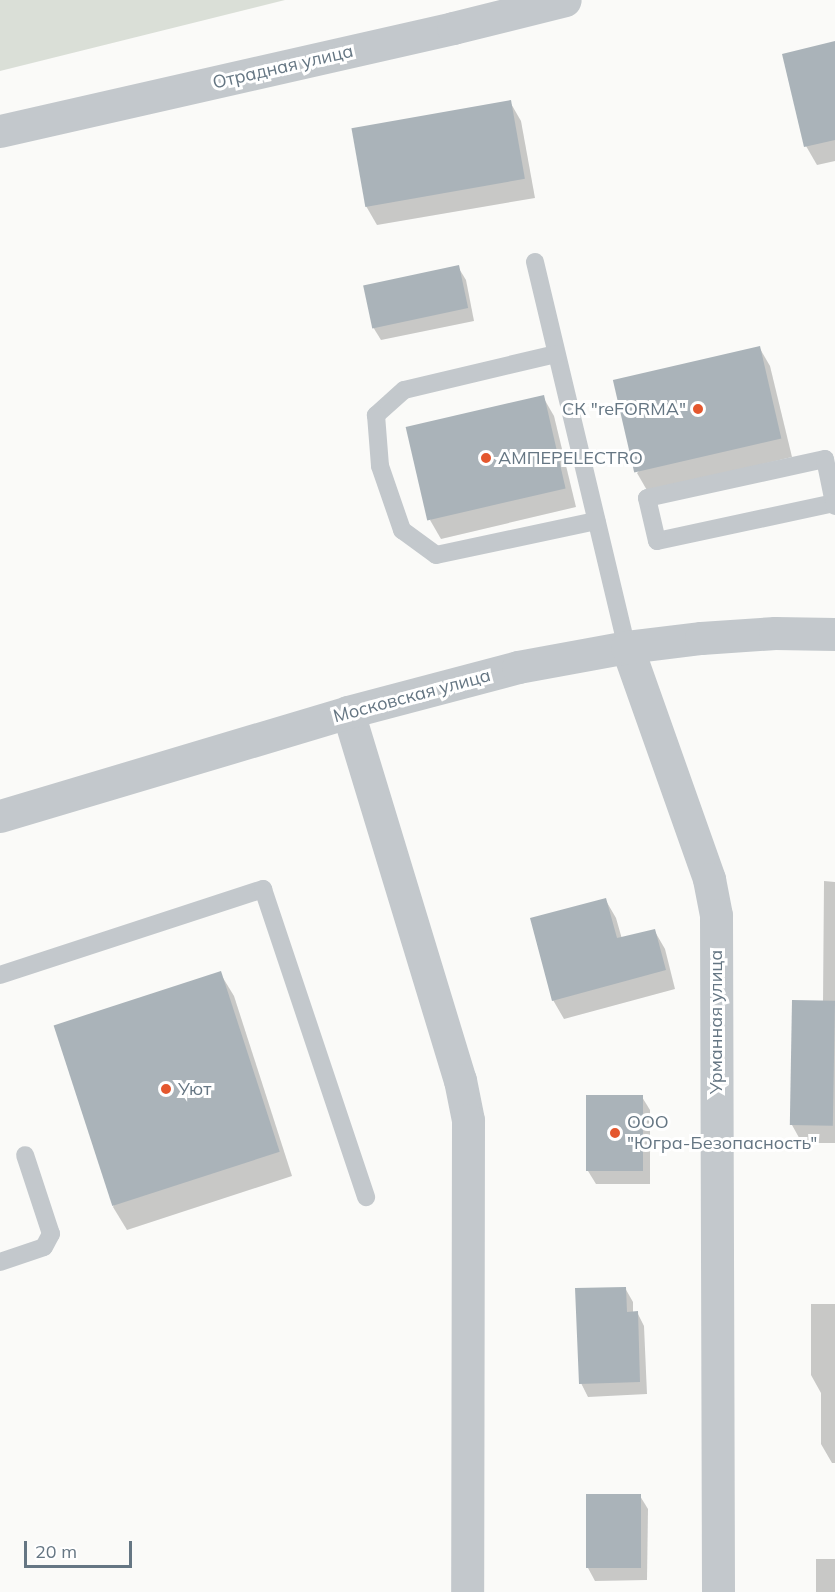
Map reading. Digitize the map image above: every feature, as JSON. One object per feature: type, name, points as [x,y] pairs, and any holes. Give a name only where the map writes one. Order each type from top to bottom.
[{"type":"street","name":"Отрадная улица","points":[[0,131],[453,28],[565,0]]},
{"type":"street","name":"Московская улица","points":[[0,816],[348,712],[518,668],[627,646],[733,636],[835,634]]},
{"type":"street","name":"Урманная улица","points":[[627,646],[709,879],[716,915],[718,1592]]},
{"type":"street","points":[[348,712],[460,1080],[468,1120],[467,1592]]},
{"type":"lane","points":[[535,262],[627,646]]},
{"type":"lane","points":[[556,354],[404,390],[376,416],[380,466],[402,530],[436,555],[596,521]]},
{"type":"lane","points":[[825,459],[835,504],[657,541],[647,498],[825,459]]},
{"type":"lane","points":[[0,975],[263,889],[366,1197]]},
{"type":"lane","points":[[0,1262],[44,1247],[51,1234],[25,1155]]},
{"type":"shaded area","points":[[0,0],[285,0],[0,71]]},
{"type":"building","points":[[835,41],[835,140],[804,147],[782,54]]},
{"type":"building","points":[[511,100],[525,179],[365,207],[351,128]]},
{"type":"building","points":[[459,265],[468,308],[372,328],[363,285]]},
{"type":"building","name":"СК \"reFORMA\"","points":[[760,346],[781,439],[634,473],[613,380]]},
{"type":"building","name":"АМПЕРELECTRO","points":[[544,395],[566,489],[427,520],[406,427]]},
{"type":"building","points":[[606,898],[617,938],[655,929],[666,970],[552,1001],[530,918]]},
{"type":"building","name":"Уют","points":[[221,971],[280,1152],[112,1206],[54,1025]]},
{"type":"building","points":[[792,1000],[835,1001],[833,1126],[790,1125]]},
{"type":"building","points":[[586,1095],[643,1095],[643,1171],[586,1171]]},
{"type":"building","points":[[626,1287],[627,1312],[638,1311],[640,1382],[579,1384],[575,1288]]},
{"type":"building","points":[[586,1494],[641,1494],[641,1568],[586,1568]]},
{"type":"place","name":"СК \"reFORMA\"","points":[[698,409]]},
{"type":"place","name":"АМПЕРELECTRO","points":[[486,458]]},
{"type":"place","name":"Уют","points":[[166,1089]]},
{"type":"place","name":"ООО \"Югра-Безопасность\"","points":[[615,1133]]}]
